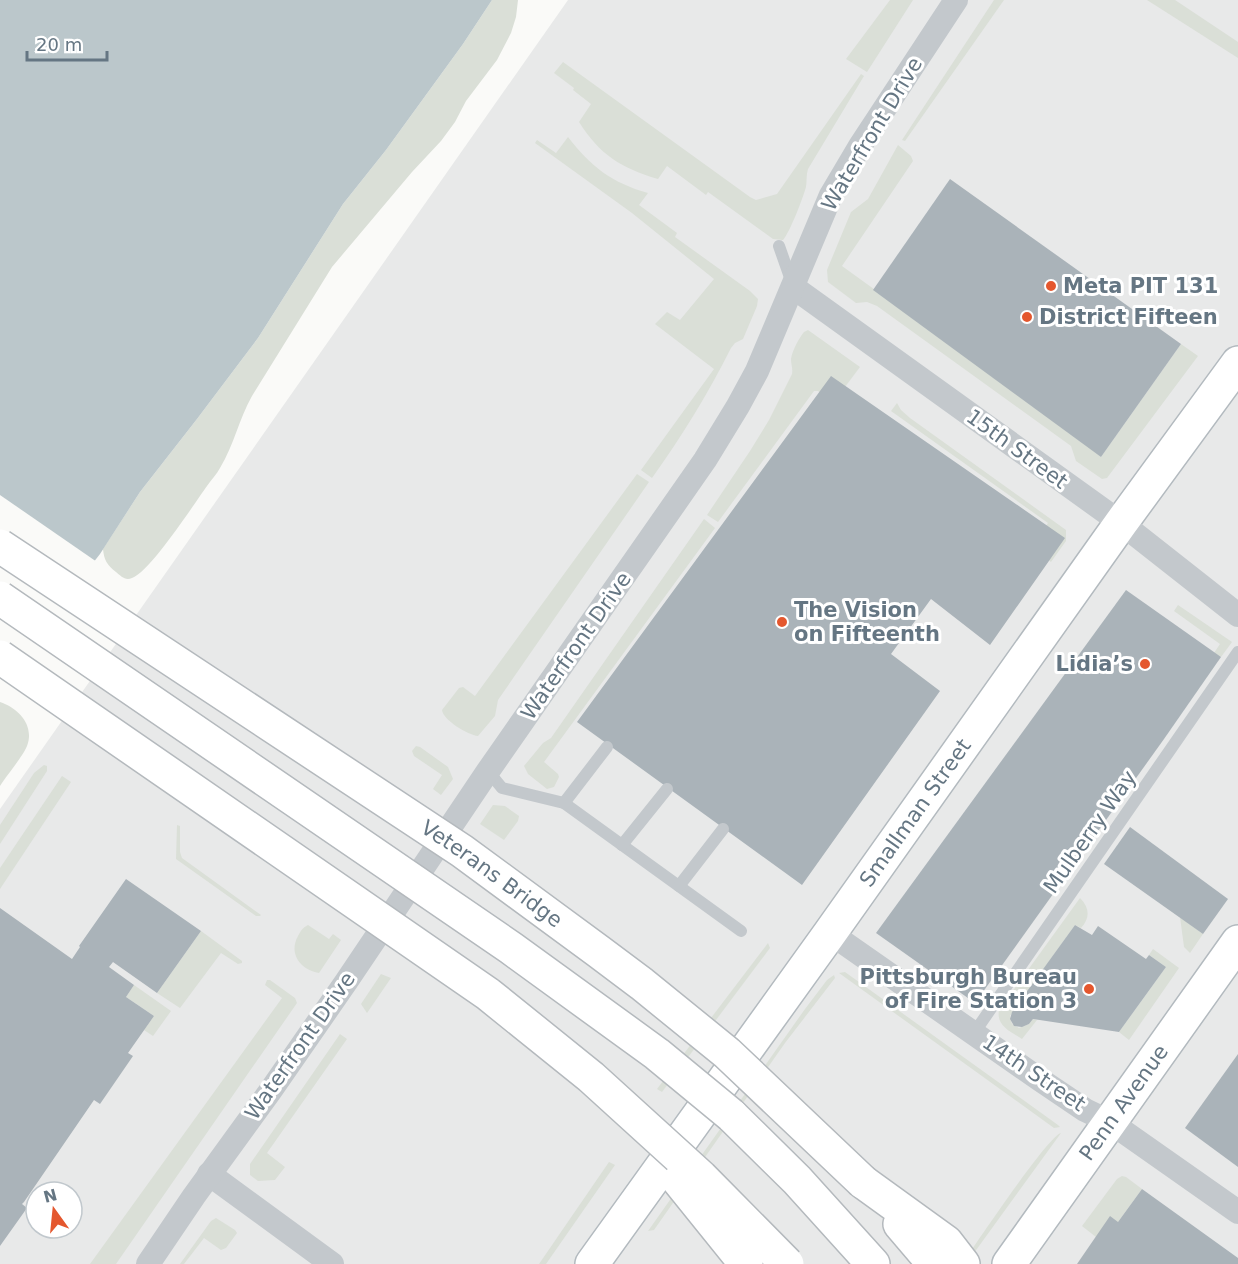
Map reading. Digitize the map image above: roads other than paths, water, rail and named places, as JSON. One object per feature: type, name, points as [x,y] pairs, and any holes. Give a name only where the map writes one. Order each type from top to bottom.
[{"type":"main road","name":"Smallman Street","points":[[592,1264],[1120,523],[1238,363]]},
{"type":"main road","name":"Veterans Bridge","points":[[0,546],[452,844],[642,984],[727,1053],[863,1182],[934,1264]]},
{"type":"main road","points":[[0,598],[511,948],[657,1054],[739,1123],[797,1180],[873,1264]]},
{"type":"main road","points":[[0,657],[488,994],[591,1077],[701,1177],[787,1264]]},
{"type":"main road","name":"Penn Avenue","points":[[1009,1264],[1238,942]]},
{"type":"main road","points":[[591,1077],[746,1264]]},
{"type":"main road","points":[[863,1182],[946,1242],[963,1264]]},
{"type":"street","name":"Waterfront Drive","points":[[148,1264],[209,1174],[342,988],[488,771],[705,460],[757,371],[816,229],[844,172],[956,0]]},
{"type":"street","name":"15th Street","points":[[793,287],[1120,523],[1238,615]]},
{"type":"street","name":"14th Street","points":[[830,933],[1085,1110],[1110,1122],[1238,1212]]},
{"type":"street","points":[[209,1174],[332,1264]]},
{"type":"lane","points":[[779,246],[793,287]]},
{"type":"lane","name":"Mulberry Way","points":[[974,1033],[1238,652]]},
{"type":"lane","points":[[564,803],[606,747]]},
{"type":"lane","points":[[488,771],[502,788],[564,803],[741,931]]},
{"type":"lane","points":[[622,845],[666,789]]},
{"type":"lane","points":[[679,886],[723,829]]},
{"type":"place","name":"Meta PIT 131","points":[[1051,286]]},
{"type":"place","name":"District Fifteen","points":[[1027,317]]},
{"type":"place","name":"The Vision on Fifteenth","points":[[782,622]]},
{"type":"place","name":"Lidia’s","points":[[1145,664]]},
{"type":"place","name":"Pittsburgh Bureau of Fire Station 3","points":[[1089,989]]}]
